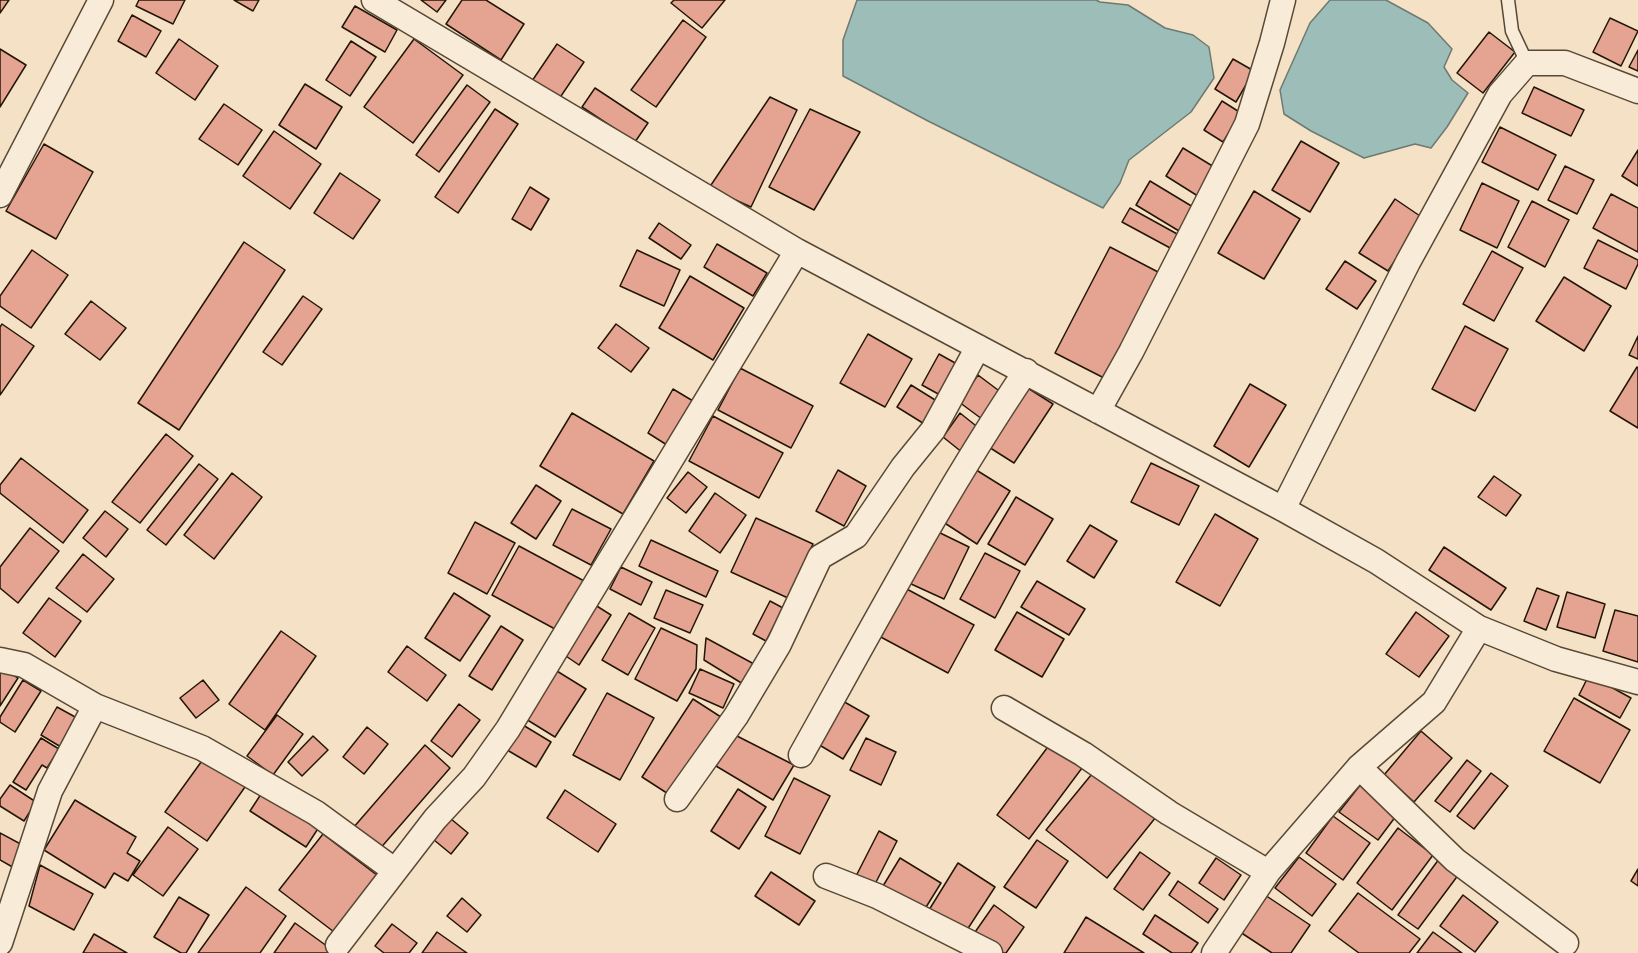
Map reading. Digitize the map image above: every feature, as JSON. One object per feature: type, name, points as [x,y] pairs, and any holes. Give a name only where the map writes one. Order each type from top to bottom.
[{"type":"street","points":[[0,195],[101,0]]},
{"type":"street","points":[[374,0],[797,251],[1283,509],[1376,561],[1479,628],[1556,659],[1638,682]]},
{"type":"street","points":[[1098,411],[1131,352],[1247,124],[1283,0]]},
{"type":"street","points":[[1283,509],[1408,262],[1500,94],[1527,63],[1565,63],[1638,91]]},
{"type":"street","points":[[338,945],[435,819],[474,777],[508,729],[797,251]]},
{"type":"street","points":[[677,799],[736,716],[779,644],[820,557],[856,536],[903,467],[933,430],[978,347]]},
{"type":"street","points":[[801,755],[925,532],[981,437],[1026,371]]},
{"type":"street","points":[[1214,953],[1268,872],[1359,767],[1434,702],[1479,628]]},
{"type":"street","points":[[0,660],[24,665],[95,706],[202,748],[316,813],[394,870]]},
{"type":"street","points":[[9,953],[0,945],[50,791],[95,706]]},
{"type":"street","points":[[1004,708],[1083,754],[1168,813],[1268,872]]},
{"type":"street","points":[[1359,767],[1455,860],[1566,943]]},
{"type":"street","points":[[826,876],[877,896],[990,953]]},
{"type":"lane","points":[[1508,0],[1512,31],[1527,63]]},
{"type":"water","points":[[857,0],[1096,0],[1128,5],[1165,28],[1193,35],[1209,47],[1214,78],[1191,112],[1129,160],[1120,183],[1103,208],[843,76],[843,40]]},
{"type":"water","points":[[1330,0],[1386,0],[1428,23],[1452,49],[1444,67],[1452,80],[1468,93],[1431,148],[1415,144],[1364,158],[1311,131],[1284,114],[1280,90],[1310,23]]},
{"type":"building","points":[[0,0],[9,0],[0,13]]},
{"type":"building","points":[[139,0],[185,0],[173,24],[136,6]]},
{"type":"building","points":[[234,0],[259,0],[253,11]]},
{"type":"building","points":[[421,0],[446,0],[437,12]]},
{"type":"building","points":[[462,0],[486,0],[524,24],[501,60],[446,24]]},
{"type":"building","points":[[674,0],[725,0],[702,28],[671,3]]},
{"type":"building","points":[[355,6],[397,30],[385,52],[342,27]]},
{"type":"building","points":[[132,15],[161,31],[146,57],[118,41]]},
{"type":"building","points":[[1610,18],[1638,31],[1621,66],[1593,52]]},
{"type":"building","points":[[683,20],[706,37],[656,107],[631,90]]},
{"type":"building","points":[[1489,32],[1515,52],[1483,93],[1457,73]]},
{"type":"building","points":[[179,39],[218,66],[195,100],[156,73]]},
{"type":"building","points":[[414,39],[463,75],[413,143],[364,107]]},
{"type":"building","points":[[351,41],[376,57],[350,96],[326,80]]},
{"type":"building","points":[[557,44],[584,62],[559,99],[532,81]]},
{"type":"building","points":[[0,49],[26,65],[0,107]]},
{"type":"building","points":[[1638,50],[1638,71],[1629,67]]},
{"type":"building","points":[[1233,59],[1254,71],[1236,102],[1215,89]]},
{"type":"building","points":[[305,84],[342,107],[316,149],[279,125]]},
{"type":"building","points":[[467,85],[490,102],[439,172],[416,155]]},
{"type":"building","points":[[1534,87],[1584,110],[1571,136],[1522,113]]},
{"type":"building","points":[[595,88],[648,123],[635,142],[582,107]]},
{"type":"building","points":[[770,97],[797,110],[751,207],[709,188]]},
{"type":"building","points":[[1222,101],[1241,113],[1223,142],[1204,130]]},
{"type":"building","points":[[224,104],[262,130],[238,165],[199,139]]},
{"type":"building","points":[[495,109],[518,124],[458,213],[435,197]]},
{"type":"building","points":[[810,109],[860,132],[814,210],[769,187]]},
{"type":"building","points":[[1500,127],[1556,155],[1538,190],[1482,162]]},
{"type":"building","points":[[274,131],[321,164],[290,209],[243,176]]},
{"type":"building","points":[[1301,141],[1339,163],[1310,212],[1272,190]]},
{"type":"building","points":[[44,144],[93,172],[56,239],[6,211]]},
{"type":"building","points":[[1183,148],[1219,170],[1201,198],[1166,176]]},
{"type":"building","points":[[1638,150],[1638,186],[1622,176]]},
{"type":"building","points":[[1565,166],[1594,180],[1577,214],[1548,200]]},
{"type":"building","points":[[340,173],[380,200],[353,239],[314,213]]},
{"type":"building","points":[[1150,181],[1198,210],[1184,234],[1136,205]]},
{"type":"building","points":[[1482,183],[1519,201],[1497,248],[1460,230]]},
{"type":"building","points":[[530,187],[549,199],[531,230],[512,219]]},
{"type":"building","points":[[1254,191],[1300,219],[1264,279],[1218,253]]},
{"type":"building","points":[[1611,194],[1638,208],[1638,252],[1593,228]]},
{"type":"building","points":[[1395,199],[1423,218],[1388,271],[1359,253]]},
{"type":"building","points":[[1532,201],[1569,220],[1545,267],[1508,247]]},
{"type":"building","points":[[1130,208],[1179,235],[1172,249],[1122,222]]},
{"type":"building","points":[[659,223],[691,245],[681,259],[649,238]]},
{"type":"building","points":[[1598,240],[1638,260],[1626,289],[1584,268]]},
{"type":"building","points":[[244,242],[285,270],[179,430],[138,403]]},
{"type":"building","points":[[717,244],[767,273],[753,296],[704,267]]},
{"type":"building","points":[[1110,247],[1160,273],[1106,379],[1055,353]]},
{"type":"building","points":[[32,250],[68,275],[31,328],[0,306],[0,296]]},
{"type":"building","points":[[637,250],[680,270],[664,306],[620,286]]},
{"type":"building","points":[[1492,251],[1523,268],[1494,321],[1463,304]]},
{"type":"building","points":[[1345,261],[1376,281],[1357,309],[1326,289]]},
{"type":"building","points":[[690,276],[744,308],[713,360],[659,328]]},
{"type":"building","points":[[1564,277],[1611,306],[1584,351],[1536,321]]},
{"type":"building","points":[[303,296],[322,309],[282,365],[263,352]]},
{"type":"building","points":[[91,301],[126,328],[100,360],[65,334]]},
{"type":"building","points":[[2,324],[34,346],[0,395],[0,327]]},
{"type":"building","points":[[616,324],[649,348],[631,372],[598,348]]},
{"type":"building","points":[[1465,326],[1508,349],[1475,411],[1432,389]]},
{"type":"building","points":[[868,334],[912,359],[885,407],[840,383]]},
{"type":"building","points":[[1638,336],[1638,359],[1629,355]]},
{"type":"building","points":[[939,354],[957,364],[940,395],[922,385]]},
{"type":"building","points":[[740,368],[813,406],[791,448],[718,410]]},
{"type":"building","points":[[1638,368],[1638,428],[1610,411]]},
{"type":"building","points":[[978,375],[1006,396],[986,422],[959,402]]},
{"type":"building","points":[[1250,384],[1286,405],[1249,467],[1214,446]]},
{"type":"building","points":[[911,385],[940,403],[926,425],[897,407]]},
{"type":"building","points":[[1023,385],[1053,404],[1014,463],[984,444]]},
{"type":"building","points":[[673,389],[693,401],[667,445],[648,433]]},
{"type":"building","points":[[572,413],[654,461],[623,514],[540,466]]},
{"type":"building","points":[[960,413],[980,429],[963,453],[943,437]]},
{"type":"building","points":[[713,416],[783,453],[759,498],[689,461]]},
{"type":"building","points":[[166,434],[193,456],[140,523],[112,502]]},
{"type":"building","points":[[21,458],[88,510],[63,543],[0,493],[0,485]]},
{"type":"building","points":[[1151,463],[1199,486],[1179,525],[1131,502]]},
{"type":"building","points":[[199,464],[218,479],[166,545],[147,530]]},
{"type":"building","points":[[973,468],[1010,491],[977,544],[940,520]]},
{"type":"building","points":[[838,470],[866,486],[844,526],[816,511]]},
{"type":"building","points":[[688,472],[707,487],[686,513],[667,498]]},
{"type":"building","points":[[232,473],[262,497],[214,559],[184,535]]},
{"type":"building","points":[[1494,476],[1521,495],[1506,516],[1478,497]]},
{"type":"building","points":[[536,485],[561,501],[536,539],[511,523]]},
{"type":"building","points":[[715,493],[746,515],[720,553],[689,531]]},
{"type":"building","points":[[1016,497],[1053,519],[1025,565],[988,544]]},
{"type":"building","points":[[572,509],[611,529],[591,565],[553,545]]},
{"type":"building","points":[[105,511],[128,529],[106,557],[83,538]]},
{"type":"building","points":[[1215,514],[1258,539],[1220,606],[1176,582]]},
{"type":"building","points":[[756,518],[813,544],[788,598],[731,572]]},
{"type":"building","points":[[475,522],[515,543],[487,594],[448,573]]},
{"type":"building","points":[[1090,525],[1117,541],[1094,578],[1067,561]]},
{"type":"building","points":[[30,528],[59,551],[18,603],[0,588],[0,567]]},
{"type":"building","points":[[934,530],[969,547],[944,599],[909,583]]},
{"type":"building","points":[[651,540],[718,571],[706,597],[639,566]]},
{"type":"building","points":[[519,546],[586,582],[573,605],[569,603],[555,629],[492,595]]},
{"type":"building","points":[[1444,547],[1506,588],[1491,610],[1429,570]]},
{"type":"building","points":[[985,553],[1020,571],[995,618],[960,599]]},
{"type":"building","points":[[83,554],[114,579],[87,612],[56,588]]},
{"type":"building","points":[[621,567],[652,582],[641,605],[610,589]]},
{"type":"building","points":[[1037,581],[1085,609],[1069,635],[1021,607]]},
{"type":"building","points":[[903,587],[974,625],[948,673],[877,635]]},
{"type":"building","points":[[1537,588],[1559,596],[1546,630],[1524,621]]},
{"type":"building","points":[[666,590],[703,605],[690,633],[654,618]]},
{"type":"building","points":[[1567,592],[1605,604],[1595,638],[1557,627]]},
{"type":"building","points":[[454,593],[490,616],[460,661],[425,638]]},
{"type":"building","points":[[49,598],[81,621],[55,657],[23,633]]},
{"type":"building","points":[[770,601],[783,608],[766,641],[753,634]]},
{"type":"building","points":[[592,603],[611,615],[579,665],[560,652]]},
{"type":"building","points":[[1615,610],[1638,616],[1638,662],[1603,651]]},
{"type":"building","points":[[1017,612],[1064,639],[1042,677],[995,650]]},
{"type":"building","points":[[1416,612],[1449,636],[1419,677],[1386,654]]},
{"type":"building","points":[[629,613],[655,628],[628,675],[602,660]]},
{"type":"building","points":[[501,626],[523,640],[492,690],[469,676]]},
{"type":"building","points":[[661,628],[697,645],[696,669],[677,701],[635,679]]},
{"type":"building","points":[[281,631],[316,656],[265,730],[229,704]]},
{"type":"building","points":[[706,638],[754,664],[743,684],[704,660]]},
{"type":"building","points":[[407,646],[446,675],[427,701],[388,672]]},
{"type":"building","points":[[1,667],[18,678],[0,706],[0,669]]},
{"type":"building","points":[[552,668],[586,689],[555,737],[521,716]]},
{"type":"building","points":[[700,669],[734,684],[723,708],[689,693]]},
{"type":"building","points":[[1589,675],[1631,698],[1620,718],[1579,695]]},
{"type":"building","points":[[23,680],[41,691],[15,732],[0,722],[0,717]]},
{"type":"building","points":[[203,680],[219,700],[196,718],[180,698]]},
{"type":"building","points":[[607,693],[654,718],[620,780],[573,755]]},
{"type":"building","points":[[1574,698],[1630,730],[1600,783],[1544,751]]},
{"type":"building","points":[[693,699],[724,719],[673,797],[642,777]]},
{"type":"building","points":[[841,700],[869,716],[843,759],[816,743]]},
{"type":"building","points":[[459,704],[480,720],[452,757],[431,741]]},
{"type":"building","points":[[57,707],[77,718],[61,747],[41,735]]},
{"type":"building","points":[[277,715],[303,734],[273,775],[247,756]]},
{"type":"building","points":[[518,722],[551,742],[536,767],[502,747]]},
{"type":"building","points":[[367,727],[388,744],[364,774],[343,757]]},
{"type":"building","points":[[1421,731],[1452,758],[1414,802],[1384,775]]},
{"type":"building","points":[[735,735],[794,765],[773,800],[716,766]]},
{"type":"building","points":[[313,736],[328,750],[302,776],[288,762]]},
{"type":"building","points":[[41,738],[59,749],[47,768],[42,765],[26,790],[13,782]]},
{"type":"building","points":[[866,738],[896,752],[881,785],[850,770]]},
{"type":"building","points":[[1050,744],[1082,768],[1029,839],[997,815]]},
{"type":"building","points":[[425,745],[450,768],[378,851],[353,828]]},
{"type":"building","points":[[204,758],[245,787],[207,841],[165,812]]},
{"type":"building","points":[[1467,760],[1481,771],[1450,812],[1435,801]]},
{"type":"building","points":[[1096,769],[1156,817],[1107,878],[1046,830]]},
{"type":"building","points":[[1491,773],[1508,786],[1474,829],[1457,816]]},
{"type":"building","points":[[794,778],[830,796],[800,854],[765,836]]},
{"type":"building","points":[[1361,784],[1399,812],[1378,840],[1339,812]]},
{"type":"building","points":[[10,785],[36,802],[24,821],[0,806],[0,799]]},
{"type":"building","points":[[265,788],[321,824],[306,847],[250,811]]},
{"type":"building","points":[[738,789],[766,807],[739,849],[711,831]]},
{"type":"building","points":[[565,790],[616,824],[598,852],[547,818]]},
{"type":"building","points":[[75,800],[136,837],[127,853],[140,861],[128,881],[114,873],[105,888],[44,850]]},
{"type":"building","points":[[445,814],[468,833],[451,854],[428,835]]},
{"type":"building","points":[[1333,816],[1370,843],[1343,880],[1306,853]]},
{"type":"building","points":[[168,827],[198,849],[163,896],[133,875]]},
{"type":"building","points":[[1398,828],[1433,855],[1392,910],[1357,883]]},
{"type":"building","points":[[879,831],[897,841],[872,890],[854,880]]},
{"type":"building","points":[[0,833],[28,848],[16,869],[0,860]]},
{"type":"building","points":[[323,834],[382,879],[338,935],[279,890]]},
{"type":"building","points":[[1037,840],[1068,861],[1036,908],[1004,887]]},
{"type":"building","points":[[1140,852],[1170,873],[1143,910],[1114,889]]},
{"type":"building","points":[[1299,857],[1336,884],[1312,916],[1275,888]]},
{"type":"building","points":[[900,858],[941,883],[923,912],[883,886]]},
{"type":"building","points":[[1216,858],[1241,875],[1224,900],[1199,883]]},
{"type":"building","points":[[1439,859],[1459,874],[1418,929],[1398,915]]},
{"type":"building","points":[[958,863],[995,887],[965,933],[929,910]]},
{"type":"building","points":[[40,865],[93,894],[74,930],[29,906]]},
{"type":"building","points":[[1638,869],[1638,886],[1631,881]]},
{"type":"building","points":[[771,872],[815,901],[799,925],[755,896]]},
{"type":"building","points":[[1178,881],[1218,909],[1208,923],[1169,895]]},
{"type":"building","points":[[246,887],[286,916],[260,953],[198,953]]},
{"type":"building","points":[[1358,893],[1420,939],[1409,953],[1359,953],[1329,931]]},
{"type":"building","points":[[1265,895],[1310,925],[1291,953],[1272,953],[1240,932]]},
{"type":"building","points":[[1463,895],[1498,922],[1475,952],[1440,926]]},
{"type":"building","points":[[179,897],[209,915],[186,953],[181,953],[154,937]]},
{"type":"building","points":[[462,898],[481,915],[467,932],[447,916]]},
{"type":"building","points":[[994,905],[1024,927],[1006,953],[999,953],[973,935]]},
{"type":"building","points":[[1155,915],[1198,943],[1191,953],[1172,953],[1143,934]]},
{"type":"building","points":[[1086,917],[1144,953],[1064,953]]},
{"type":"building","points":[[295,923],[331,949],[328,953],[274,953]]},
{"type":"building","points":[[392,924],[417,943],[409,953],[384,953],[375,946]]},
{"type":"building","points":[[437,932],[467,953],[422,953]]},
{"type":"building","points":[[1433,932],[1462,953],[1417,953]]},
{"type":"building","points":[[94,934],[127,953],[83,953]]}]
